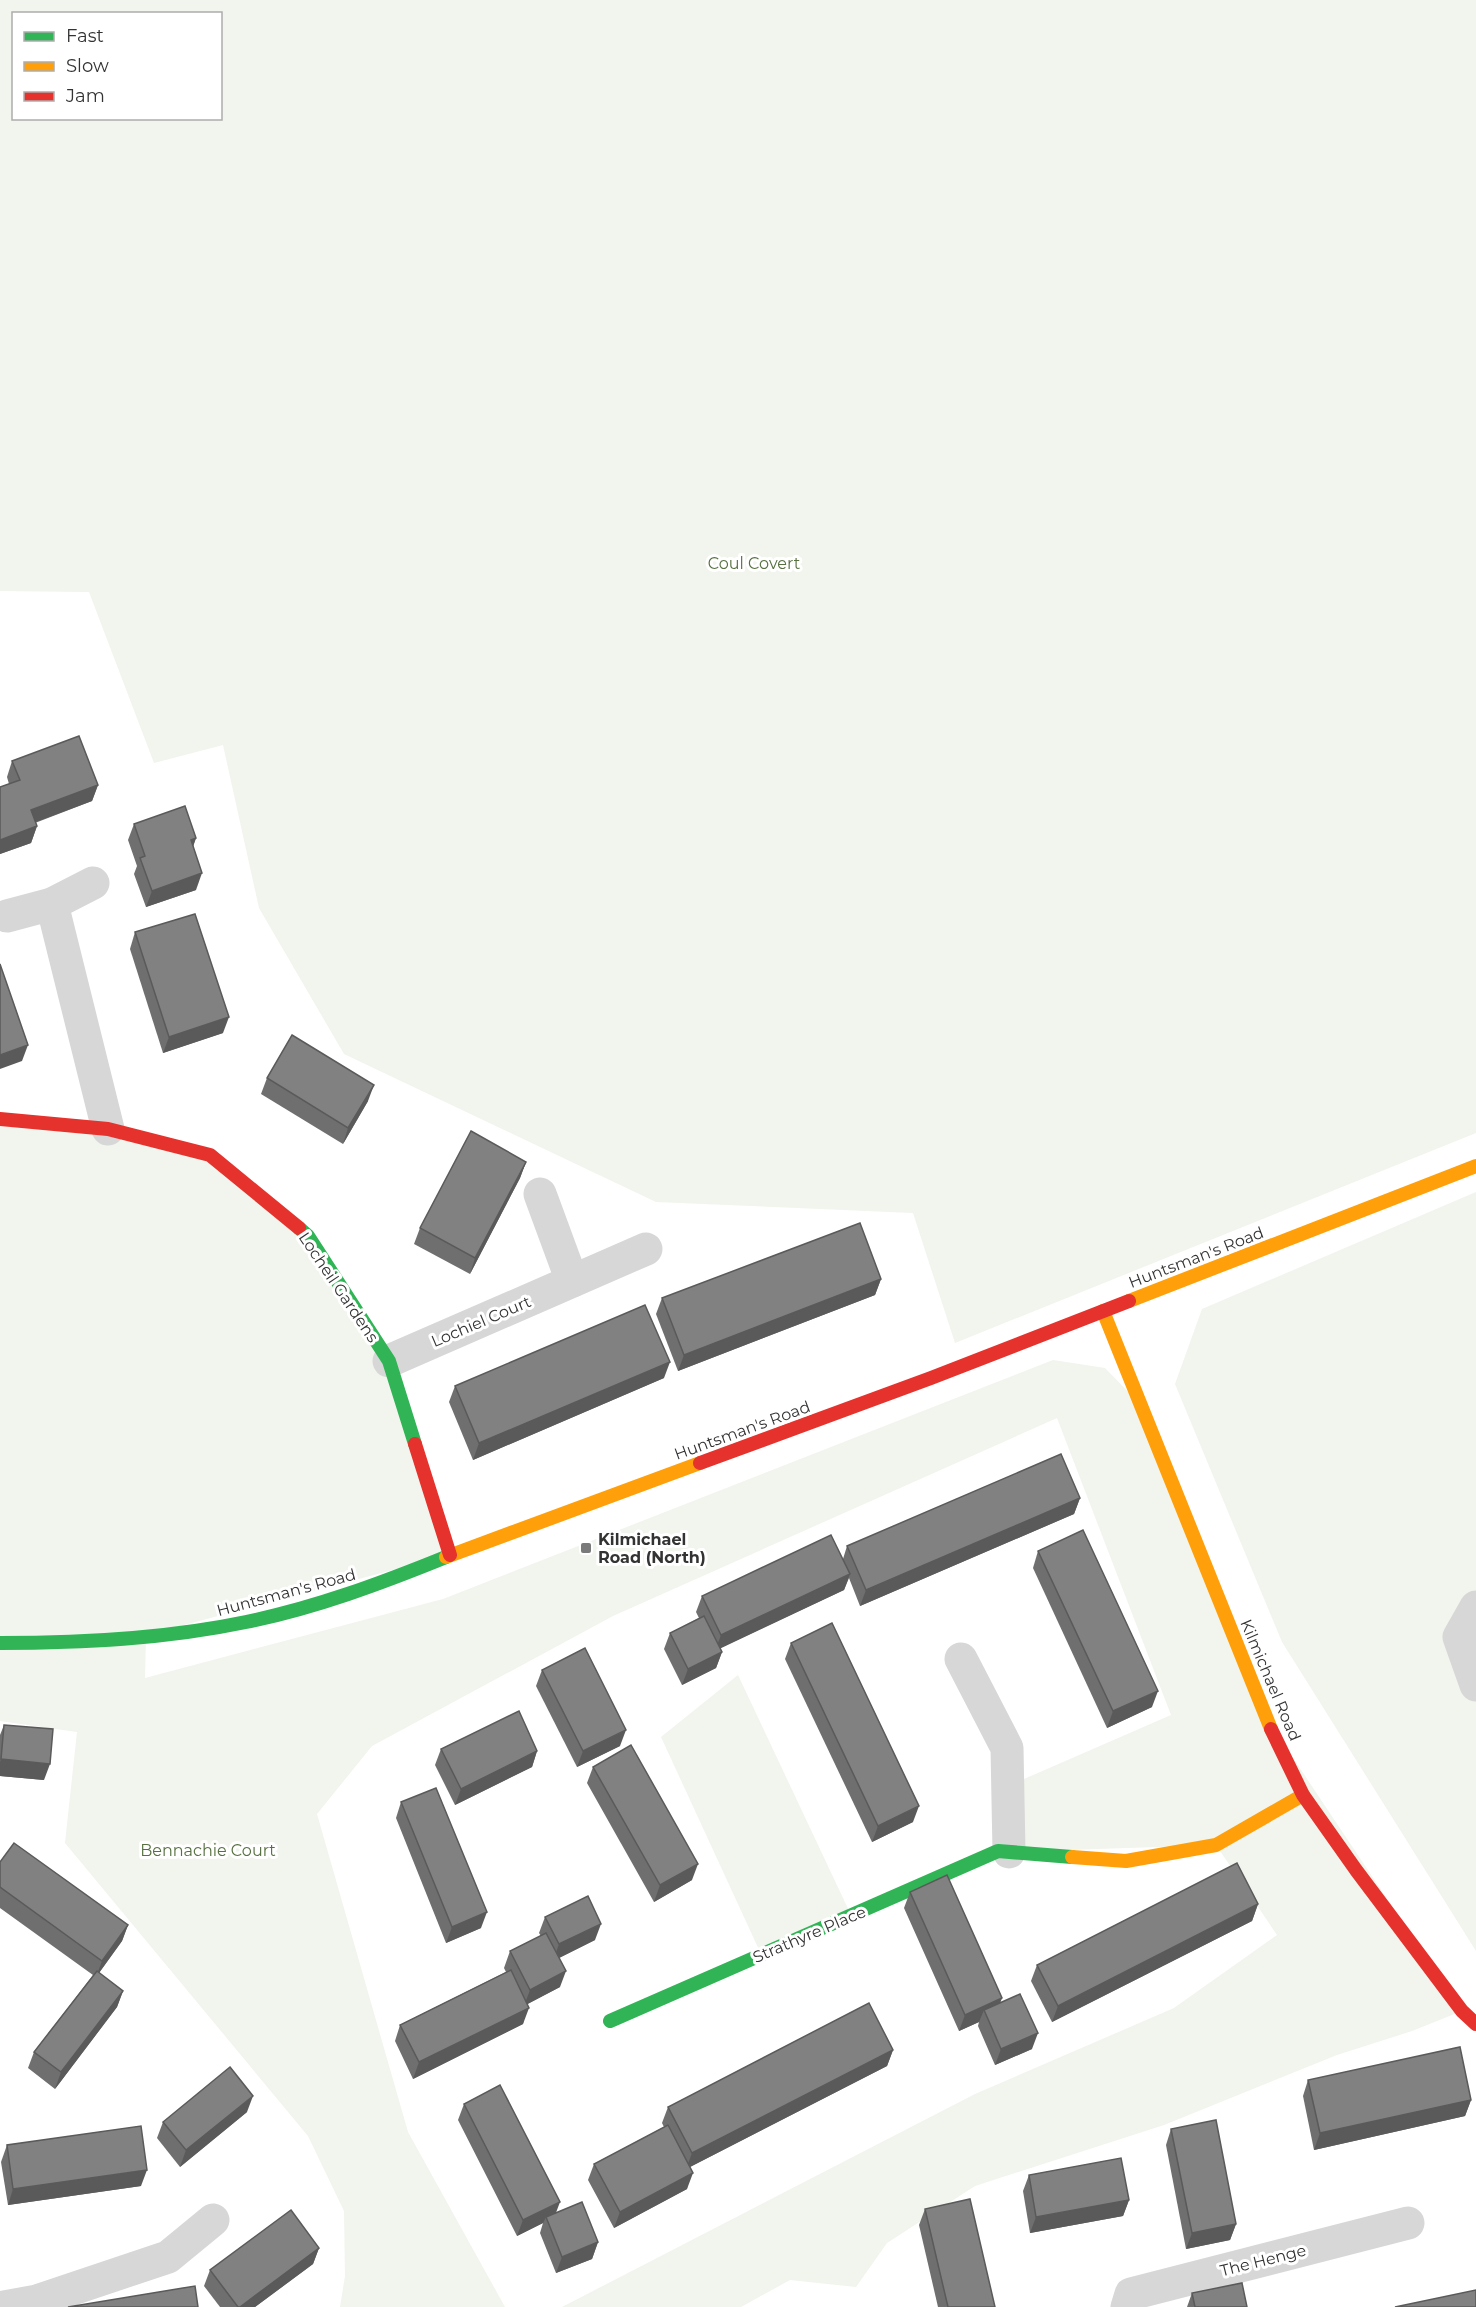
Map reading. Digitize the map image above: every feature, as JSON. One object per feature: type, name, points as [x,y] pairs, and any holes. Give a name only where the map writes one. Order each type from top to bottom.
[{"type":"street","points":[[8,916],[52,904],[93,883]]},
{"type":"street","points":[[52,904],[108,1129]]},
{"type":"street","name":"Locheil Gardens","points":[[0,1119],[108,1129],[210,1155],[308,1236],[389,1361],[450,1555]]},
{"type":"street","name":"Huntsman's Road","points":[[0,1643],[80,1643],[206,1629],[246,1622],[318,1603],[392,1579],[450,1555],[931,1378],[1476,1166]]},
{"type":"street","points":[[540,1194],[572,1281]]},
{"type":"street","name":"Lochiel Court","points":[[389,1361],[646,1249]]},
{"type":"street","name":"Kilmichael Road","points":[[1103,1311],[1267,1719],[1303,1795],[1356,1870],[1471,2010]]},
{"type":"street","points":[[1476,1608],[1459,1637],[1476,1685]]},
{"type":"street","points":[[961,1659],[1007,1748],[1009,1852]]},
{"type":"street","name":"Strathyre Place","points":[[610,2020],[998,1851],[1126,1861],[1216,1845],[1303,1795]]},
{"type":"street","points":[[4,2307],[37,2301],[168,2257],[213,2220]]},
{"type":"street","name":"The Henge","points":[[1127,2307],[1131,2294],[1408,2223]]},
{"type":"green space","name":"Coul Covert","points":[[0,0],[1476,0],[1476,1133],[955,1343],[913,1213],[656,1202],[344,1054],[259,908],[223,745],[154,763],[89,592],[0,591]]},
{"type":"green space","name":"Bennachie Court","points":[[0,1119],[210,1155],[308,1236],[389,1361],[450,1555],[146,1635],[145,1678],[443,1599],[1053,1360],[1105,1368],[1141,1405],[1267,1719],[1462,2011],[1412,2031],[1337,2055],[1164,2125],[975,2186],[887,2243],[856,2287],[790,2280],[741,2307],[562,2307],[975,2094],[1174,2008],[1277,1935],[1216,1845],[1009,1852],[1008,1786],[1171,1715],[1057,1418],[613,1616],[372,1746],[317,1814],[408,2132],[505,2307],[340,2307],[345,2276],[344,2211],[308,2136],[65,1843],[77,1732],[0,1721]]},
{"type":"green space","points":[[1476,1192],[1476,1951],[1282,1642],[1175,1384],[1202,1309]]},
{"type":"green space","points":[[738,1675],[851,1915],[761,1954],[661,1737]]},
{"type":"building","points":[[79,736],[98,785],[31,810],[37,826],[0,840],[0,787],[20,780],[12,761]]},
{"type":"building","points":[[185,806],[196,838],[191,840],[202,873],[152,891],[140,858],[145,856],[134,824]]},
{"type":"building","points":[[195,914],[229,1017],[169,1037],[135,932]]},
{"type":"building","points":[[0,964],[28,1045],[0,1055]]},
{"type":"building","points":[[292,1035],[374,1085],[348,1128],[267,1078]]},
{"type":"building","points":[[471,1131],[526,1162],[475,1258],[420,1228]]},
{"type":"building","points":[[860,1223],[881,1279],[684,1355],[662,1298]]},
{"type":"building","points":[[645,1305],[670,1362],[479,1443],[455,1386]]},
{"type":"building","points":[[1061,1454],[1080,1498],[866,1590],[847,1546]]},
{"type":"building","points":[[1083,1530],[1158,1691],[1113,1711],[1038,1551]]},
{"type":"building","points":[[831,1535],[850,1574],[721,1635],[702,1596]]},
{"type":"building","points":[[704,1616],[722,1652],[688,1669],[670,1633]]},
{"type":"building","points":[[832,1623],[919,1806],[878,1826],[791,1643]]},
{"type":"building","points":[[585,1648],[626,1730],[583,1751],[542,1670]]},
{"type":"building","points":[[519,1711],[537,1751],[461,1789],[441,1749]]},
{"type":"building","points":[[4,1725],[53,1729],[50,1764],[1,1759]]},
{"type":"building","points":[[631,1745],[698,1864],[660,1885],[593,1767]]},
{"type":"building","points":[[436,1788],[487,1912],[452,1927],[401,1802]]},
{"type":"building","points":[[14,1843],[128,1925],[102,1961],[0,1887],[0,1862]]},
{"type":"building","points":[[1237,1863],[1258,1904],[1058,2006],[1037,1965]]},
{"type":"building","points":[[947,1875],[1002,1998],[965,2015],[910,1892]]},
{"type":"building","points":[[588,1896],[601,1924],[559,1944],[545,1917]]},
{"type":"building","points":[[546,1933],[566,1971],[530,1990],[510,1951]]},
{"type":"building","points":[[511,1970],[529,2008],[419,2062],[400,2025]]},
{"type":"building","points":[[97,1971],[123,1991],[61,2072],[34,2052]]},
{"type":"building","points":[[1020,1994],[1038,2033],[1001,2049],[984,2010]]},
{"type":"building","points":[[869,2003],[893,2050],[692,2153],[668,2107]]},
{"type":"building","points":[[1460,2047],[1471,2100],[1320,2133],[1308,2080]]},
{"type":"building","points":[[230,2067],[253,2096],[186,2150],[163,2122]]},
{"type":"building","points":[[500,2085],[560,2202],[523,2220],[464,2104]]},
{"type":"building","points":[[1216,2120],[1236,2224],[1192,2233],[1171,2129]]},
{"type":"building","points":[[668,2125],[693,2173],[620,2212],[594,2164]]},
{"type":"building","points":[[141,2126],[147,2170],[13,2189],[7,2145]]},
{"type":"building","points":[[1121,2158],[1129,2200],[1036,2217],[1029,2175]]},
{"type":"building","points":[[970,2199],[995,2307],[948,2307],[925,2209]]},
{"type":"building","points":[[582,2202],[598,2242],[562,2257],[546,2217]]},
{"type":"building","points":[[291,2210],[319,2248],[238,2307],[210,2270]]},
{"type":"building","points":[[1242,2283],[1247,2307],[1195,2307],[1192,2293]]},
{"type":"building","points":[[195,2286],[198,2307],[68,2307]]},
{"type":"building","points":[[1476,2290],[1476,2307],[1395,2307]]},
{"type":"traffic: fast","points":[[299,1228],[308,1236],[389,1361],[415,1444]]},
{"type":"traffic: fast","points":[[0,1643],[123,1639],[216,1628],[297,1610],[348,1594],[446,1557]]},
{"type":"traffic: fast","points":[[610,2021],[998,1851],[1072,1857]]},
{"type":"traffic: slow","points":[[1129,1301],[1476,1166]]},
{"type":"traffic: slow","points":[[1103,1311],[1271,1729]]},
{"type":"traffic: slow","points":[[446,1557],[700,1463]]},
{"type":"traffic: slow","points":[[1072,1857],[1126,1861],[1216,1845],[1303,1795]]},
{"type":"traffic: jam","points":[[0,1119],[108,1129],[210,1155],[299,1228]]},
{"type":"traffic: jam","points":[[700,1463],[931,1378],[1129,1301]]},
{"type":"traffic: jam","points":[[415,1444],[450,1555]]},
{"type":"traffic: jam","points":[[1271,1729],[1303,1795],[1462,2011],[1476,2024]]},
{"type":"place","name":"Kilmichael Road (North)","points":[[586,1548]]}]
